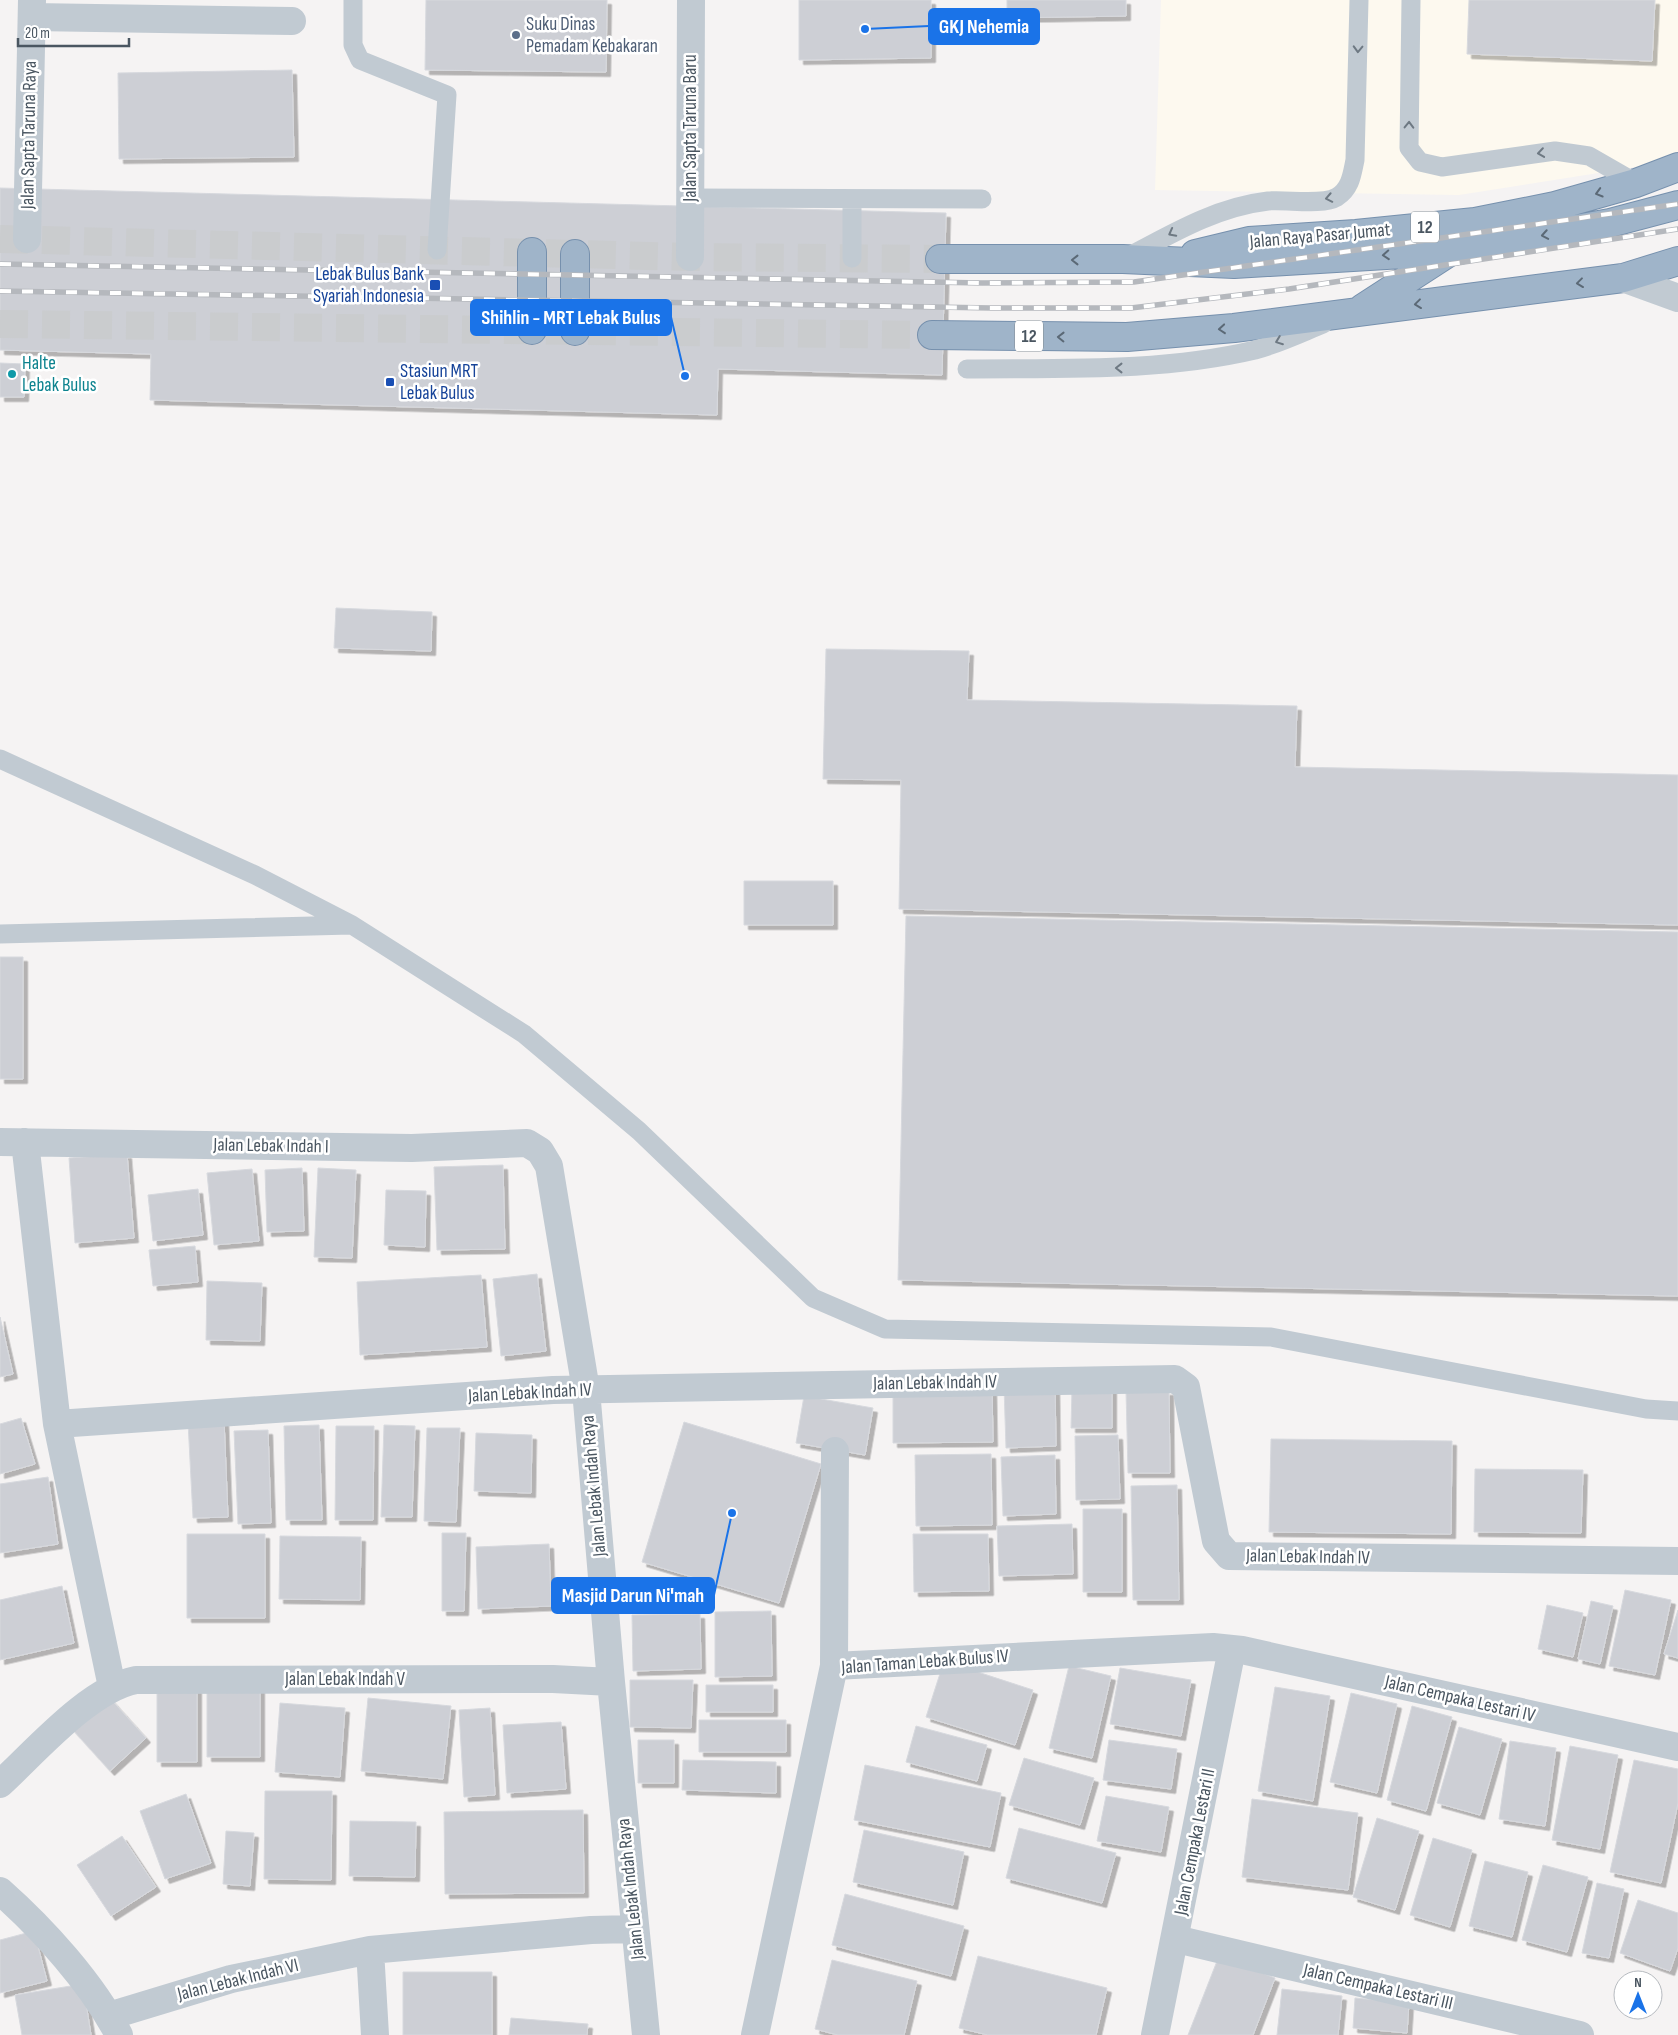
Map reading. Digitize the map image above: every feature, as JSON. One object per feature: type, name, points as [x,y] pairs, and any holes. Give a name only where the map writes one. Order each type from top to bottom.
[{"type":"highway","name":"Jalan Raya Pasar Jumat","points":[[1166,260],[1248,241],[1356,234],[1475,222],[1555,206],[1636,183],[1678,167]]},
{"type":"highway","name":"Jalan Raya Pasar Jumat","points":[[940,259],[1123,259],[1234,264],[1452,251],[1610,224],[1678,205]]},
{"type":"highway","name":"Jalan Raya Pasar Jumat","points":[[1357,312],[1452,251]]},
{"type":"highway","points":[[532,252],[532,330]]},
{"type":"highway","points":[[575,254],[575,331]]},
{"type":"highway","name":"Jalan Raya Pasar Jumat","points":[[932,335],[1127,337],[1234,328],[1623,278],[1678,261]]},
{"type":"street","name":"Jalan Sapta Taruna Baru","points":[[690,257],[691,0]]},
{"type":"street","points":[[32,9],[292,21]]},
{"type":"street","name":"Jalan Sapta Taruna Raya","points":[[27,240],[32,9]]},
{"type":"street","points":[[1623,278],[1678,298]]},
{"type":"street","points":[[12,1142],[57,1424],[112,1687]]},
{"type":"street","name":"Jalan Lebak Indah I","points":[[12,1142],[412,1148],[527,1143],[540,1151]]},
{"type":"street","name":"Jalan Lebak Indah Raya","points":[[540,1151],[549,1166],[586,1390],[610,1682],[646,2035]]},
{"type":"street","name":"Jalan Lebak Indah IV","points":[[57,1424],[553,1390],[1175,1378],[1186,1387],[1216,1541],[1229,1556],[1678,1561]]},
{"type":"street","points":[[834,1666],[835,1451]]},
{"type":"street","name":"Jalan Taman Lebak Bulus IV","points":[[755,2035],[834,1666],[1213,1646],[1237,1650]]},
{"type":"street","name":"Jalan Cempaka Lestari IV","points":[[1237,1650],[1678,1747]]},
{"type":"street","name":"Jalan Cempaka Lestari II","points":[[1155,2035],[1237,1650]]},
{"type":"street","name":"Jalan Lebak Indah V","points":[[0,1784],[86,1704],[112,1687],[136,1680],[553,1679],[610,1682]]},
{"type":"street","points":[[0,1891],[20,1909],[76,1972],[114,2026]]},
{"type":"street","name":"Jalan Lebak Indah VI","points":[[114,2026],[231,1979],[370,1950],[591,1930],[634,1929]]},
{"type":"street","name":"Jalan Cempaka Lestari III","points":[[1176,1938],[1580,2035]]},
{"type":"street","points":[[370,1950],[375,2035]]},
{"type":"lane","points":[[354,0],[353,45],[360,60],[447,95],[437,250]]},
{"type":"lane","points":[[1123,259],[1188,225],[1226,210],[1269,201],[1307,202],[1337,197],[1351,182],[1355,160],[1359,0]]},
{"type":"lane","points":[[1410,0],[1409,148],[1420,162],[1442,167],[1556,151],[1589,156],[1636,183]]},
{"type":"lane","points":[[689,198],[982,200]]},
{"type":"lane","points":[[852,199],[852,258]]},
{"type":"lane","points":[[967,369],[1133,368],[1217,357],[1257,349],[1357,312]]},
{"type":"lane","points":[[0,759],[255,875],[352,925],[524,1034],[639,1131],[813,1298],[886,1329],[1271,1337],[1646,1409],[1678,1411]]},
{"type":"lane","points":[[0,934],[352,925]]},
{"type":"shaded area","points":[[1161,0],[1678,0],[1678,156],[1668,162],[1459,195],[1155,190]]},
{"type":"building","name":"Suku Dinas Pemadam Kebakaran","points":[[426,0],[607,0],[606,72],[425,70]]},
{"type":"building","points":[[799,0],[931,0],[931,58],[799,60]]},
{"type":"building","points":[[1007,0],[1126,0],[1126,16],[1007,18]]},
{"type":"building","points":[[1469,0],[1655,0],[1652,61],[1467,54]]},
{"type":"building","points":[[292,70],[294,157],[119,159],[118,73]]},
{"type":"building","points":[[0,188],[946,213],[942,375],[718,369],[717,415],[150,400],[151,354],[0,350]]},
{"type":"building","name":"Halte Lebak Bulus","points":[[0,363],[25,364],[24,397],[0,397]]},
{"type":"building","points":[[336,608],[432,612],[431,651],[334,648]]},
{"type":"building","points":[[826,649],[969,651],[967,700],[1297,706],[1295,767],[1678,775],[1678,925],[899,909],[901,780],[823,779]]},
{"type":"building","points":[[744,881],[833,881],[833,925],[744,925]]},
{"type":"building","points":[[906,916],[1678,932],[1678,1296],[898,1280]]},
{"type":"building","points":[[0,957],[23,957],[23,1079],[0,1079]]},
{"type":"building","points":[[127,1154],[134,1238],[75,1243],[69,1158]]},
{"type":"building","points":[[503,1165],[505,1249],[437,1250],[434,1167]]},
{"type":"building","points":[[302,1168],[304,1231],[267,1232],[265,1170]]},
{"type":"building","points":[[318,1168],[356,1170],[352,1258],[314,1257]]},
{"type":"building","points":[[252,1169],[259,1241],[214,1245],[207,1173]]},
{"type":"building","points":[[198,1189],[203,1235],[153,1241],[148,1195]]},
{"type":"building","points":[[386,1190],[426,1191],[425,1247],[384,1245]]},
{"type":"building","points":[[195,1246],[198,1282],[153,1286],[149,1250]]},
{"type":"building","points":[[537,1274],[546,1351],[501,1356],[493,1279]]},
{"type":"building","points":[[481,1275],[487,1347],[360,1355],[357,1282]]},
{"type":"building","points":[[207,1281],[262,1283],[260,1341],[206,1340]]},
{"type":"building","points":[[0,1317],[13,1374],[0,1377]]},
{"type":"building","points":[[1055,1385],[1056,1446],[1006,1448],[1004,1387]]},
{"type":"building","points":[[992,1387],[993,1442],[893,1443],[893,1388]]},
{"type":"building","points":[[1072,1388],[1112,1388],[1112,1428],[1071,1428]]},
{"type":"building","points":[[1126,1391],[1169,1391],[1170,1473],[1128,1473]]},
{"type":"building","points":[[804,1396],[873,1408],[865,1455],[796,1443]]},
{"type":"building","points":[[21,1418],[35,1464],[0,1474],[0,1424]]},
{"type":"building","points":[[224,1420],[228,1517],[193,1518],[188,1422]]},
{"type":"building","points":[[684,1422],[821,1464],[779,1603],[642,1562]]},
{"type":"building","points":[[319,1425],[322,1520],[286,1520],[284,1426]]},
{"type":"building","points":[[384,1425],[415,1426],[412,1517],[381,1517]]},
{"type":"building","points":[[336,1426],[374,1426],[373,1520],[335,1520]]},
{"type":"building","points":[[427,1428],[460,1428],[456,1522],[424,1521]]},
{"type":"building","points":[[268,1430],[271,1523],[238,1524],[234,1431]]},
{"type":"building","points":[[476,1433],[532,1435],[531,1493],[474,1491]]},
{"type":"building","points":[[1118,1435],[1120,1499],[1076,1500],[1075,1436]]},
{"type":"building","points":[[1271,1439],[1452,1441],[1451,1534],[1269,1532]]},
{"type":"building","points":[[991,1454],[992,1525],[916,1526],[915,1455]]},
{"type":"building","points":[[1055,1455],[1056,1514],[1003,1516],[1001,1457]]},
{"type":"building","points":[[1475,1469],[1583,1470],[1581,1533],[1474,1532]]},
{"type":"building","points":[[48,1477],[58,1544],[0,1553],[0,1484]]},
{"type":"building","points":[[1177,1485],[1179,1600],[1133,1600],[1131,1486]]},
{"type":"building","points":[[1083,1509],[1122,1509],[1122,1592],[1083,1592]]},
{"type":"building","points":[[1072,1524],[1073,1574],[999,1576],[997,1526]]},
{"type":"building","points":[[442,1533],[466,1533],[464,1611],[442,1611]]},
{"type":"building","points":[[187,1534],[265,1534],[265,1618],[187,1618]]},
{"type":"building","points":[[913,1534],[988,1534],[989,1591],[914,1592]]},
{"type":"building","points":[[280,1536],[361,1537],[360,1600],[279,1599]]},
{"type":"building","points":[[549,1544],[551,1606],[478,1609],[476,1547]]},
{"type":"building","points":[[62,1586],[74,1643],[0,1660],[0,1600]]},
{"type":"building","points":[[1625,1590],[1671,1600],[1655,1675],[1609,1666]]},
{"type":"building","points":[[1591,1601],[1613,1606],[1600,1664],[1578,1659]]},
{"type":"building","points":[[1547,1605],[1583,1613],[1573,1657],[1538,1649]]},
{"type":"building","points":[[1678,1610],[1678,1658],[1664,1654]]},
{"type":"building","points":[[771,1611],[772,1676],[715,1677],[715,1612]]},
{"type":"building","points":[[700,1614],[701,1669],[633,1671],[632,1615]]},
{"type":"building","points":[[944,1661],[1033,1690],[1015,1745],[926,1717]]},
{"type":"building","points":[[1069,1666],[1111,1676],[1092,1758],[1049,1748]]},
{"type":"building","points":[[1120,1668],[1191,1680],[1181,1736],[1110,1724]]},
{"type":"building","points":[[630,1680],[693,1680],[691,1728],[630,1727]]},
{"type":"building","points":[[157,1685],[197,1685],[197,1762],[157,1762]]},
{"type":"building","points":[[706,1685],[773,1685],[773,1712],[706,1712]]},
{"type":"building","points":[[207,1686],[260,1686],[260,1757],[207,1757]]},
{"type":"building","points":[[1275,1687],[1330,1696],[1313,1801],[1258,1791]]},
{"type":"building","points":[[1351,1693],[1397,1704],[1377,1793],[1330,1782]]},
{"type":"building","points":[[107,1695],[146,1738],[110,1771],[71,1728]]},
{"type":"building","points":[[368,1698],[451,1706],[443,1779],[361,1771]]},
{"type":"building","points":[[280,1703],[345,1708],[340,1777],[275,1772]]},
{"type":"building","points":[[1412,1706],[1452,1717],[1426,1811],[1387,1800]]},
{"type":"building","points":[[490,1708],[495,1795],[464,1797],[459,1710]]},
{"type":"building","points":[[699,1720],[786,1720],[786,1752],[699,1752]]},
{"type":"building","points":[[561,1722],[566,1789],[507,1793],[503,1725]]},
{"type":"building","points":[[916,1726],[987,1745],[977,1781],[906,1762]]},
{"type":"building","points":[[1459,1727],[1502,1739],[1480,1815],[1437,1803]]},
{"type":"building","points":[[638,1740],[674,1740],[674,1783],[638,1783]]},
{"type":"building","points":[[1109,1740],[1177,1749],[1171,1789],[1103,1780]]},
{"type":"building","points":[[1510,1741],[1556,1748],[1545,1826],[1499,1819]]},
{"type":"building","points":[[1570,1746],[1618,1755],[1600,1849],[1552,1840]]},
{"type":"building","points":[[1024,1758],[1094,1778],[1080,1825],[1009,1805]]},
{"type":"building","points":[[683,1760],[776,1762],[776,1793],[682,1790]]},
{"type":"building","points":[[1634,1760],[1678,1769],[1678,1803],[1661,1883],[1610,1872]]},
{"type":"building","points":[[865,1765],[1001,1793],[990,1847],[854,1820]]},
{"type":"building","points":[[265,1791],[332,1791],[331,1880],[264,1879]]},
{"type":"building","points":[[186,1794],[211,1863],[165,1879],[140,1811]]},
{"type":"building","points":[[1106,1796],[1169,1807],[1161,1852],[1097,1841]]},
{"type":"building","points":[[1252,1799],[1358,1813],[1348,1890],[1242,1877]]},
{"type":"building","points":[[583,1810],[584,1893],[445,1894],[444,1812]]},
{"type":"building","points":[[1377,1818],[1419,1831],[1395,1910],[1353,1897]]},
{"type":"building","points":[[350,1821],[416,1822],[415,1877],[349,1876]]},
{"type":"building","points":[[1019,1828],[1116,1853],[1102,1903],[1006,1878]]},
{"type":"building","points":[[864,1830],[964,1852],[953,1905],[853,1882]]},
{"type":"building","points":[[226,1831],[254,1833],[250,1886],[223,1884]]},
{"type":"building","points":[[122,1836],[156,1887],[111,1916],[77,1865]]},
{"type":"building","points":[[1433,1838],[1472,1850],[1450,1927],[1410,1915]]},
{"type":"building","points":[[1485,1861],[1528,1872],[1512,1937],[1469,1926]]},
{"type":"building","points":[[1543,1865],[1588,1877],[1567,1952],[1522,1940]]},
{"type":"building","points":[[1597,1883],[1624,1889],[1609,1958],[1582,1953]]},
{"type":"building","points":[[845,1894],[964,1926],[951,1976],[832,1945]]},
{"type":"building","points":[[1638,1900],[1678,1913],[1678,1948],[1670,1971],[1620,1953]]},
{"type":"building","points":[[34,1931],[47,1981],[0,1993],[0,1940]]},
{"type":"building","points":[[978,1956],[1107,1988],[1096,2035],[988,2035],[959,2028]]},
{"type":"building","points":[[1219,1956],[1275,1978],[1253,2035],[1188,2035]]},
{"type":"building","points":[[832,1960],[917,1981],[904,2035],[838,2035],[815,2029]]},
{"type":"building","points":[[403,1972],[492,1972],[492,2035],[403,2035]]},
{"type":"building","points":[[83,1984],[91,2035],[22,2035],[15,1995]]},
{"type":"building","points":[[1282,1989],[1342,1996],[1338,2035],[1277,2035]]},
{"type":"building","points":[[1355,1998],[1409,2003],[1407,2033],[1353,2028]]},
{"type":"building","points":[[511,2018],[588,2024],[587,2035],[509,2035]]},
{"type":"tunnel","points":[[0,239],[690,257],[940,259]]},
{"type":"tunnel","points":[[0,324],[932,335]]},
{"type":"railway","points":[[0,264],[982,283],[1134,282],[1678,204]]},
{"type":"railway","points":[[0,291],[991,308],[1131,308],[1289,289],[1678,229]]},
{"type":"place","name":"GKJ Nehemia","points":[[865,29]]},
{"type":"place","name":"Suku Dinas Pemadam Kebakaran","points":[[516,35]]},
{"type":"place","name":"Lebak Bulus Bank Syariah Indonesia","points":[[435,285]]},
{"type":"place","name":"Halte Lebak Bulus","points":[[12,374]]},
{"type":"place","name":"Shihlin - MRT Lebak Bulus","points":[[685,376]]},
{"type":"place","name":"Stasiun MRT Lebak Bulus","points":[[390,382]]},
{"type":"place","name":"Masjid Darun Ni'mah","points":[[732,1513]]}]
